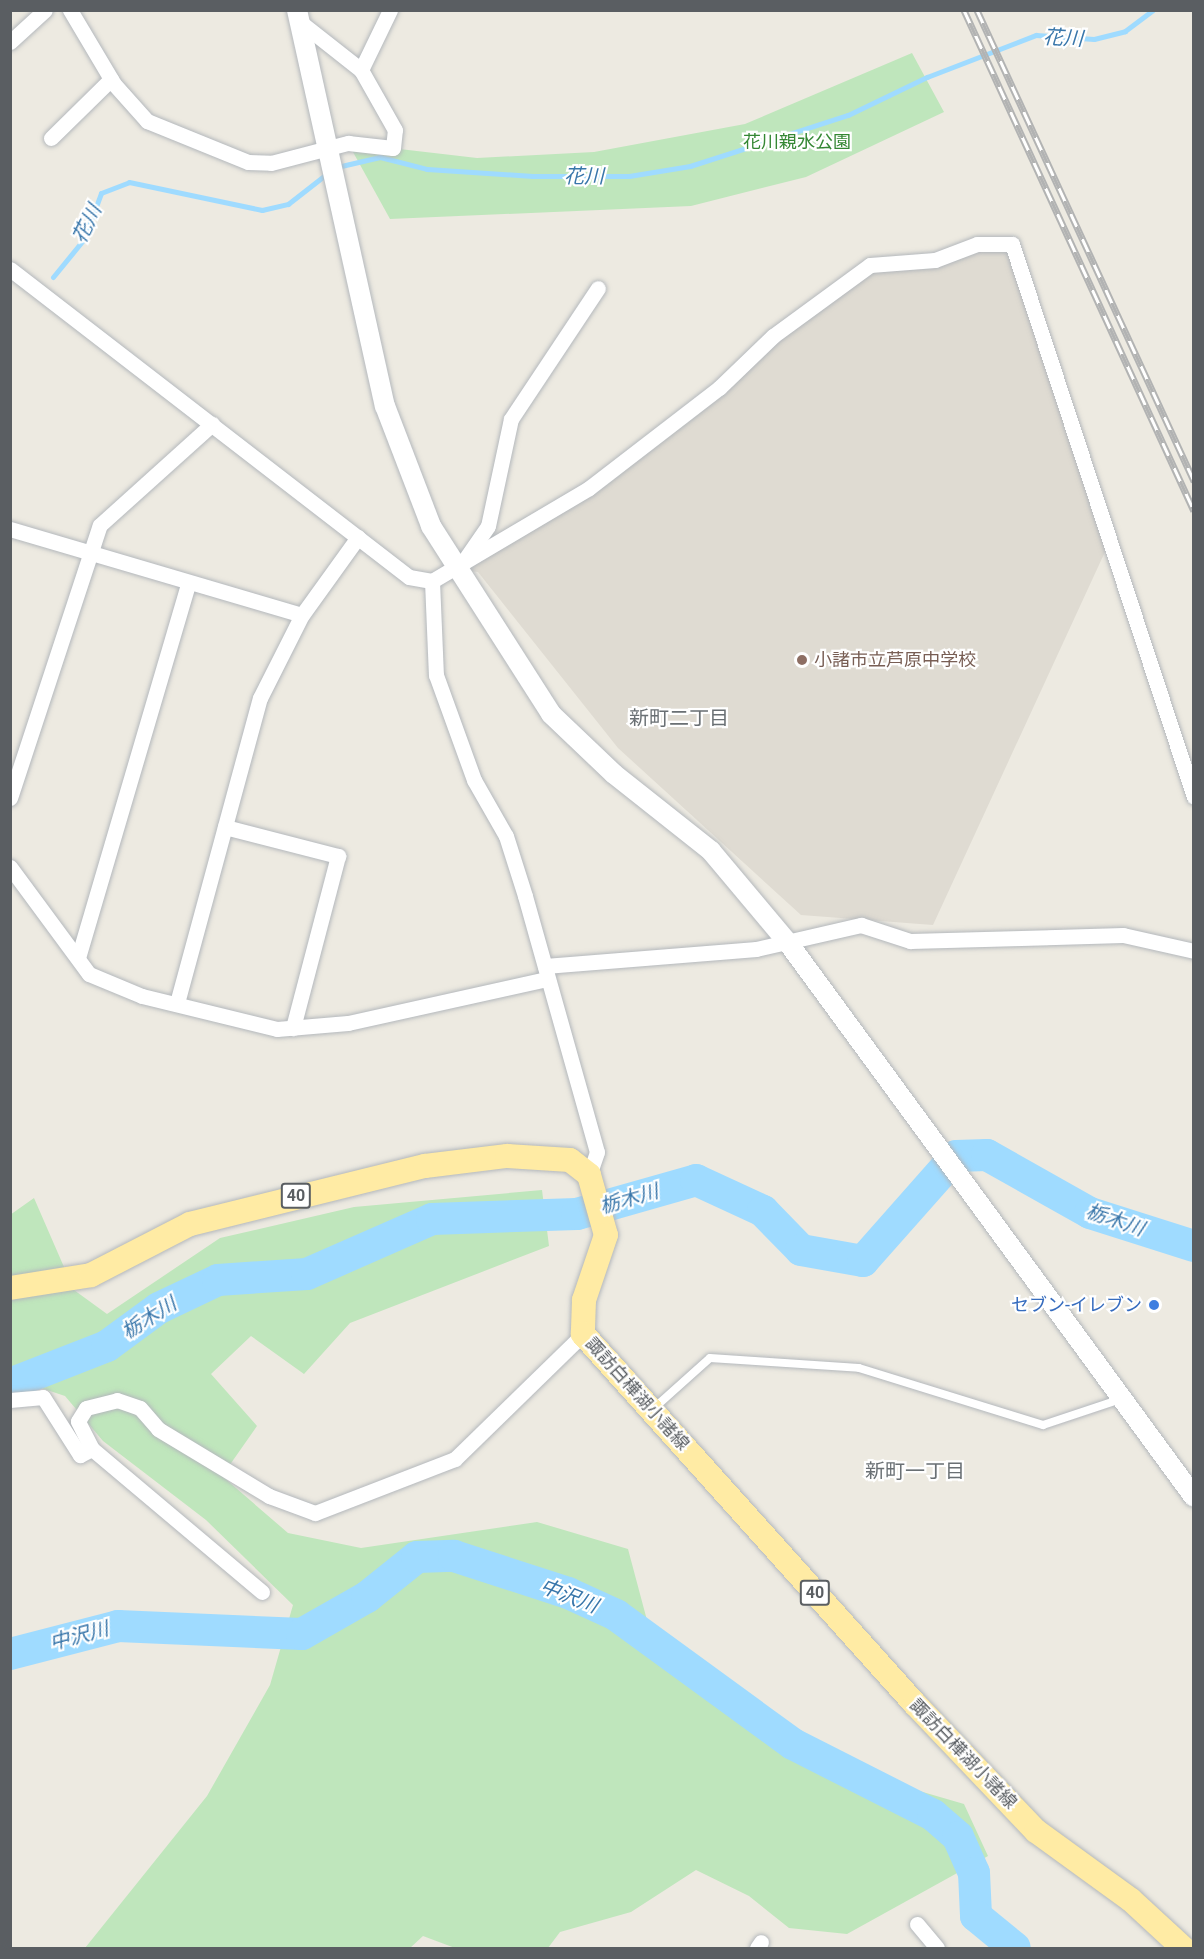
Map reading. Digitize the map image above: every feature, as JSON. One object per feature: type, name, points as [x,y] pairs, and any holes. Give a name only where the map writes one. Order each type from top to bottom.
[{"type":"main road","name":"40","points":[[10,1288],[91,1275],[190,1224],[425,1166],[507,1156],[570,1160],[589,1175]]},
{"type":"main road","name":"諏訪白樺湖小諸線","points":[[589,1175],[606,1235],[584,1300],[583,1334],[1036,1831],[1131,1900],[1183,1948]]},
{"type":"street","points":[[10,42],[45,10]]},
{"type":"street","points":[[70,10],[111,79],[147,121],[248,162],[271,162],[328,155],[368,142],[393,148],[395,130],[361,70],[298,16]]},
{"type":"street","points":[[361,70],[390,10]]},
{"type":"street","points":[[298,16],[388,417],[410,481],[458,570],[551,714],[614,774],[711,851],[789,944],[922,1124],[1118,1400],[1194,1497]]},
{"type":"street","points":[[51,138],[111,79]]},
{"type":"street","points":[[10,269],[409,576],[432,581],[458,570],[589,488],[719,388],[773,336],[870,265],[935,261],[977,244],[1012,244],[1194,797]]},
{"type":"street","points":[[458,570],[488,526],[511,419],[598,288]]},
{"type":"street","points":[[10,798],[100,525],[212,424]]},
{"type":"street","points":[[10,529],[188,584],[302,615]]},
{"type":"street","points":[[177,1003],[260,698],[302,615],[357,537]]},
{"type":"street","points":[[432,581],[436,675],[474,780],[506,836],[597,1152],[589,1175]]},
{"type":"street","points":[[78,958],[188,584]]},
{"type":"street","points":[[225,827],[338,856],[293,1028]]},
{"type":"street","points":[[10,867],[89,974],[177,1003],[277,1029],[403,1013],[546,972],[789,944],[861,925],[910,941],[1123,935],[1194,951]]},
{"type":"street","points":[[262,1592],[92,1449],[78,1421],[97,1401],[117,1400],[140,1408],[158,1429],[270,1496],[315,1513],[455,1459],[583,1334]]},
{"type":"street","points":[[10,1400],[43,1397],[80,1455],[92,1449]]},
{"type":"street","points":[[917,1924],[937,1948]]},
{"type":"lane","points":[[651,1410],[710,1358],[859,1368],[1043,1425],[1118,1400]]},
{"type":"shaded area","name":"小諸市立芦原中学校","points":[[1012,244],[1110,541],[933,925],[801,915],[618,748],[478,572],[458,570],[623,459],[870,265]]},
{"type":"green space","name":"花川親水公園","points":[[912,53],[944,112],[806,177],[691,206],[390,219],[348,143],[477,158],[594,152],[745,124]]},
{"type":"green space","points":[[542,1190],[549,1246],[350,1323],[304,1374],[251,1336],[211,1374],[257,1426],[222,1476],[288,1533],[361,1548],[537,1522],[628,1549],[656,1654],[782,1751],[964,1804],[988,1856],[847,1934],[789,1928],[749,1896],[696,1870],[631,1912],[560,1932],[548,1948],[455,1948],[423,1936],[410,1948],[85,1948],[207,1796],[270,1685],[293,1605],[206,1520],[103,1441],[65,1396],[11,1378],[10,1215],[34,1198],[74,1290],[107,1314],[220,1238],[354,1207]]},
{"type":"waterway","name":"花川","points":[[337,167],[380,157],[427,169],[533,176],[629,176],[690,166],[848,115],[927,77],[1036,35],[1094,39],[1125,31],[1153,10]]},
{"type":"waterway","name":"花川","points":[[53,277],[84,239],[101,193],[129,182],[262,210],[288,204],[329,172]]},
{"type":"waterway","name":"栃木川","points":[[10,1384],[107,1346],[159,1308],[218,1280],[307,1274],[432,1219],[577,1214],[696,1180],[763,1211],[801,1250],[863,1261],[956,1156],[987,1155],[1090,1213],[1194,1246]]},
{"type":"waterway","name":"中沢川","points":[[10,1654],[118,1626],[302,1634],[367,1597],[417,1557],[454,1556],[568,1593],[616,1615],[793,1744],[933,1815],[958,1837],[974,1873],[976,1916],[1015,1948]]},
{"type":"railway","points":[[964,10],[1194,511]]},
{"type":"railway","points":[[977,10],[1194,481]]},
{"type":"place","name":"小諸市立芦原中学校","points":[[802,660]]},
{"type":"place","name":"セブン-イレブン","points":[[1154,1305]]},
{"type":"district","name":"新町二丁目","points":[[679,718]]},
{"type":"district","name":"新町一丁目","points":[[915,1471]]}]
